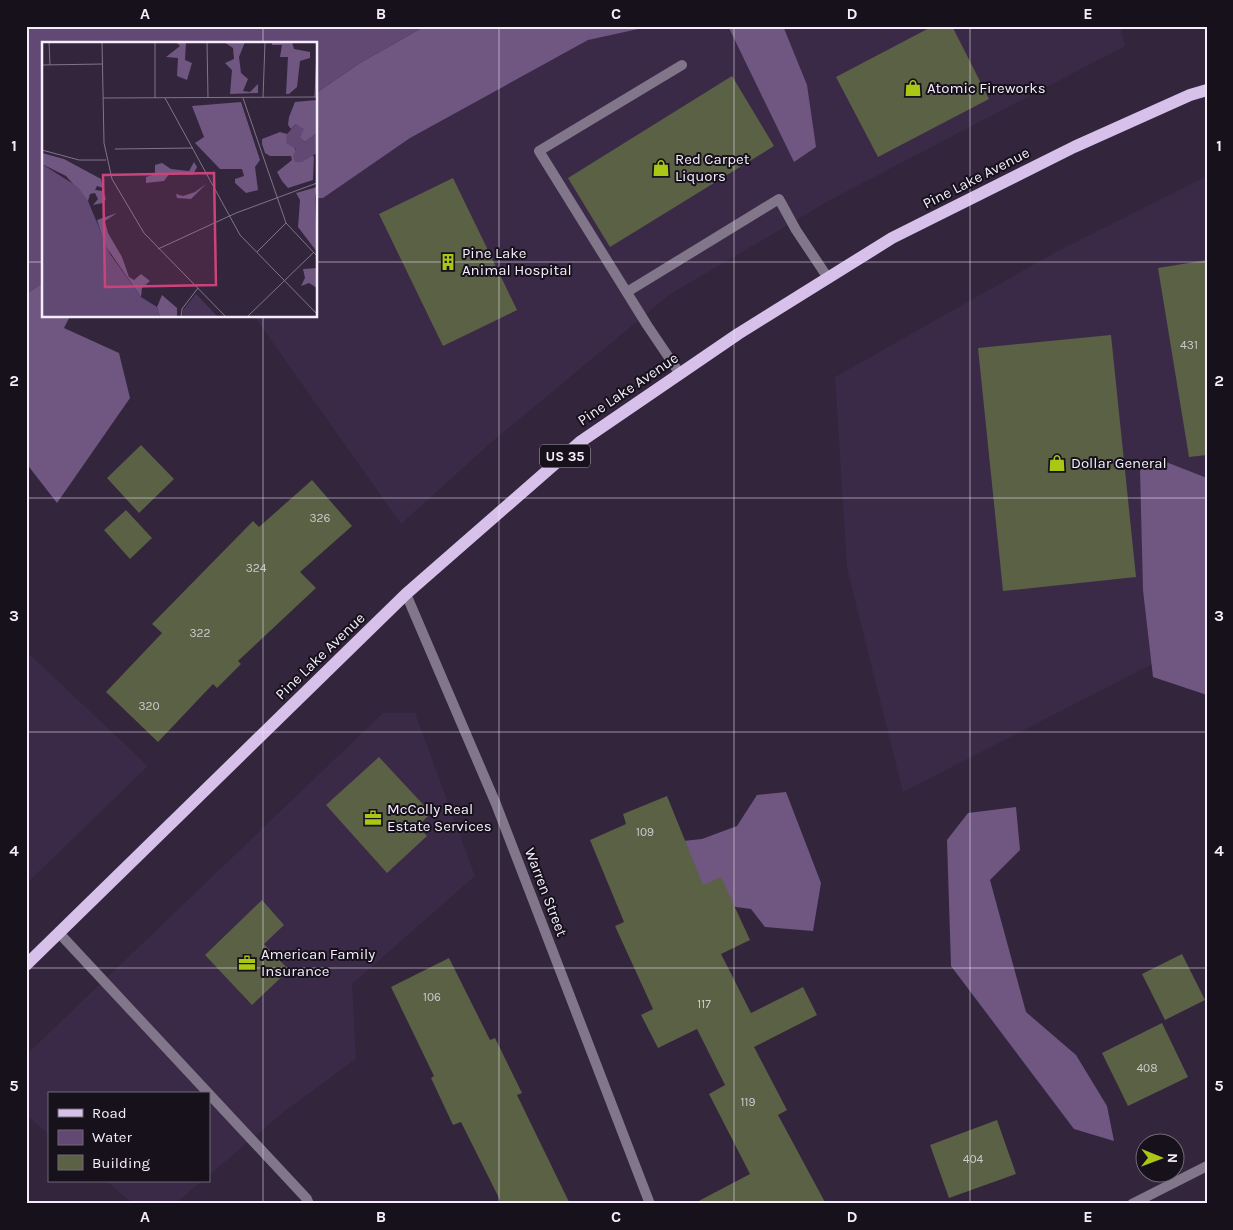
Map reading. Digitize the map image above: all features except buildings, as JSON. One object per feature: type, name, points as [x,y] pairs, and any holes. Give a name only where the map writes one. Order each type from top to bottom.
[{"type":"main road","name":"Pine Lake Avenue","points":[[26,965],[406,594],[580,442],[738,334],[892,238],[1074,147],[1207,90]]},
{"type":"street","points":[[680,374],[539,151],[682,65]]},
{"type":"street","points":[[627,292],[779,199],[796,230],[828,278]]},
{"type":"street","name":"Warren Street","points":[[406,594],[496,804],[650,1204]]},
{"type":"street","points":[[59,933],[207,1092]]},
{"type":"street","points":[[210,1095],[307,1199],[309,1204]]},
{"type":"street","points":[[1132,1204],[1207,1166]]},
{"type":"shaded area","points":[[425,26],[1120,26],[1125,46],[832,199],[669,295],[494,440],[401,524],[255,318],[318,318],[318,92]]},
{"type":"shaded area","points":[[425,26],[652,26],[588,40],[410,138],[323,198],[318,198],[318,92],[360,63]]},
{"type":"shaded area","points":[[728,26],[783,26],[807,85],[816,147],[794,162]]},
{"type":"shaded area","points":[[1207,177],[1207,636],[903,792],[847,568],[835,377],[1054,253]]},
{"type":"shaded area","points":[[42,283],[42,318],[69,318],[64,328],[119,353],[130,398],[57,503],[26,463],[26,294]]},
{"type":"shaded area","points":[[1166,462],[1207,478],[1207,695],[1153,677],[1143,590],[1140,469]]},
{"type":"shaded area","points":[[26,651],[148,766],[26,884]]},
{"type":"shaded area","points":[[383,713],[415,713],[475,876],[352,984],[356,1059],[286,1110],[210,1174],[210,1092],[48,1092],[48,1133],[26,1115],[26,1055]]},
{"type":"shaded area","points":[[786,792],[821,883],[813,931],[765,927],[751,909],[691,901],[654,844],[702,839],[737,826],[757,795]]},
{"type":"shaded area","points":[[1016,807],[1020,850],[990,880],[1026,1012],[1076,1055],[1107,1106],[1114,1141],[1074,1129],[951,966],[947,840],[968,813]]},
{"type":"shaded area","points":[[107,1182],[201,1182],[175,1204],[134,1204]]},
{"type":"water","points":[[26,26],[425,26],[360,63],[318,92],[318,42],[42,42],[42,283],[26,294]]},
{"type":"place","name":"Atomic Fireworks","points":[[913,88]]},
{"type":"place","name":"Red Carpet Liquors","points":[[661,168]]},
{"type":"place","name":"Pine Lake Animal Hospital","points":[[448,262]]},
{"type":"place","name":"Dollar General","points":[[1057,463]]},
{"type":"place","name":"McColly Real Estate Services","points":[[373,818]]},
{"type":"place","name":"American Family Insurance","points":[[247,963]]}]
